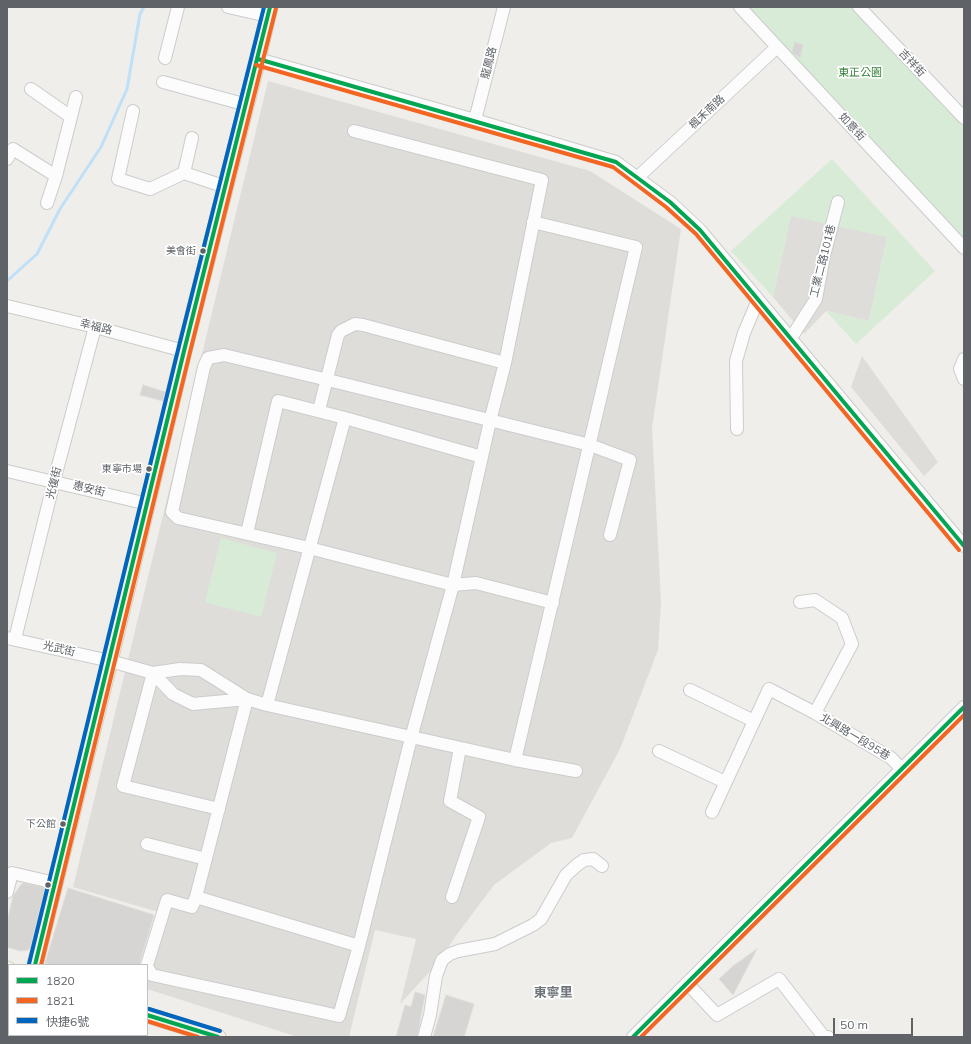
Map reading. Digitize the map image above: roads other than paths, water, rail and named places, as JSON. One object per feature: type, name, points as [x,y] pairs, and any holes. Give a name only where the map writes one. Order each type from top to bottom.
[{"type":"main road","points":[[35,964],[184,351],[247,105],[269,11]]},
{"type":"main road","points":[[148,1015],[218,1037]]},
{"type":"street","points":[[165,58],[178,7]]},
{"type":"street","points":[[228,7],[269,11]]},
{"type":"street","name":"龍鳳路","points":[[475,120],[504,7]]},
{"type":"street","name":"如意街","points":[[740,7],[964,248]]},
{"type":"street","name":"吉祥街","points":[[859,7],[964,118]]},
{"type":"street","name":"楓禾南路","points":[[638,177],[777,47]]},
{"type":"street","points":[[258,59],[475,120],[616,162],[638,177],[670,202],[700,230],[964,546]]},
{"type":"street","points":[[163,82],[247,105]]},
{"type":"street","points":[[31,89],[71,117]]},
{"type":"street","points":[[47,203],[56,176],[76,97]]},
{"type":"street","points":[[134,111],[118,179],[150,188],[184,173],[226,187]]},
{"type":"street","points":[[148,968],[152,975],[339,1016],[411,738],[453,585],[490,421],[506,363],[542,180],[354,131]]},
{"type":"street","points":[[184,173],[192,138]]},
{"type":"street","points":[[9,151],[56,176]]},
{"type":"street","name":"工業二路101巷","points":[[791,338],[816,299],[838,202]]},
{"type":"street","points":[[515,760],[636,247],[533,222]]},
{"type":"street","points":[[737,429],[736,361],[744,333],[758,300]]},
{"type":"street","name":"幸福路","points":[[7,306],[95,327],[184,351]]},
{"type":"street","points":[[319,410],[328,380],[338,335],[341,331],[355,324],[506,363]]},
{"type":"street","name":"光復街","points":[[11,638],[95,327]]},
{"type":"street","points":[[553,602],[476,583],[453,585],[309,548],[178,518],[172,512],[204,366],[208,358],[224,355],[328,380],[490,421],[590,444],[630,460],[610,535]]},
{"type":"street","points":[[964,359],[960,369],[964,380]]},
{"type":"street","points":[[247,533],[278,401],[319,410],[482,457]]},
{"type":"street","points":[[267,705],[345,418]]},
{"type":"street","name":"惠安街","points":[[7,471],[148,504]]},
{"type":"street","points":[[955,536],[964,527]]},
{"type":"street","name":"北興路一段95巷","points":[[800,602],[815,600],[842,618],[852,644],[815,713],[891,758],[902,769]]},
{"type":"street","name":"光武街","points":[[11,638],[110,661],[153,673]]},
{"type":"street","points":[[153,673],[180,669],[201,670],[247,699],[267,705],[411,738],[576,771]]},
{"type":"street","points":[[153,673],[173,694],[193,704],[247,699]]},
{"type":"street","points":[[153,673],[123,786],[218,809]]},
{"type":"street","points":[[712,812],[769,689],[815,713]]},
{"type":"street","points":[[690,690],[754,720]]},
{"type":"street","points":[[148,964],[167,900],[192,907],[196,897],[247,699]]},
{"type":"street","points":[[633,1037],[964,707]]},
{"type":"street","points":[[452,897],[480,817],[450,801],[460,748]]},
{"type":"street","points":[[659,751],[725,782]]},
{"type":"street","points":[[147,844],[206,859]]},
{"type":"street","points":[[424,1037],[430,1015],[436,976],[442,960],[450,954],[458,951],[495,944],[532,926],[541,919],[566,875],[584,860],[594,859],[602,866]]},
{"type":"street","points":[[7,892],[12,873],[55,883]]},
{"type":"street","points":[[196,897],[358,946]]},
{"type":"street","points":[[687,983],[717,1015],[779,979],[824,1036],[828,1037]]},
{"type":"waterway","points":[[7,281],[37,254],[60,209],[101,147],[127,89],[140,14],[144,7]]},
{"type":"place","name":"美會街","points":[[203,251]]},
{"type":"place","name":"東寧市場","points":[[149,469]]},
{"type":"place","name":"下公館","points":[[63,824]]},
{"type":"district","name":"東寧里","points":[[553,993]]},
{"type":"park label","name":"東正公園","points":[[860,73]]}]
